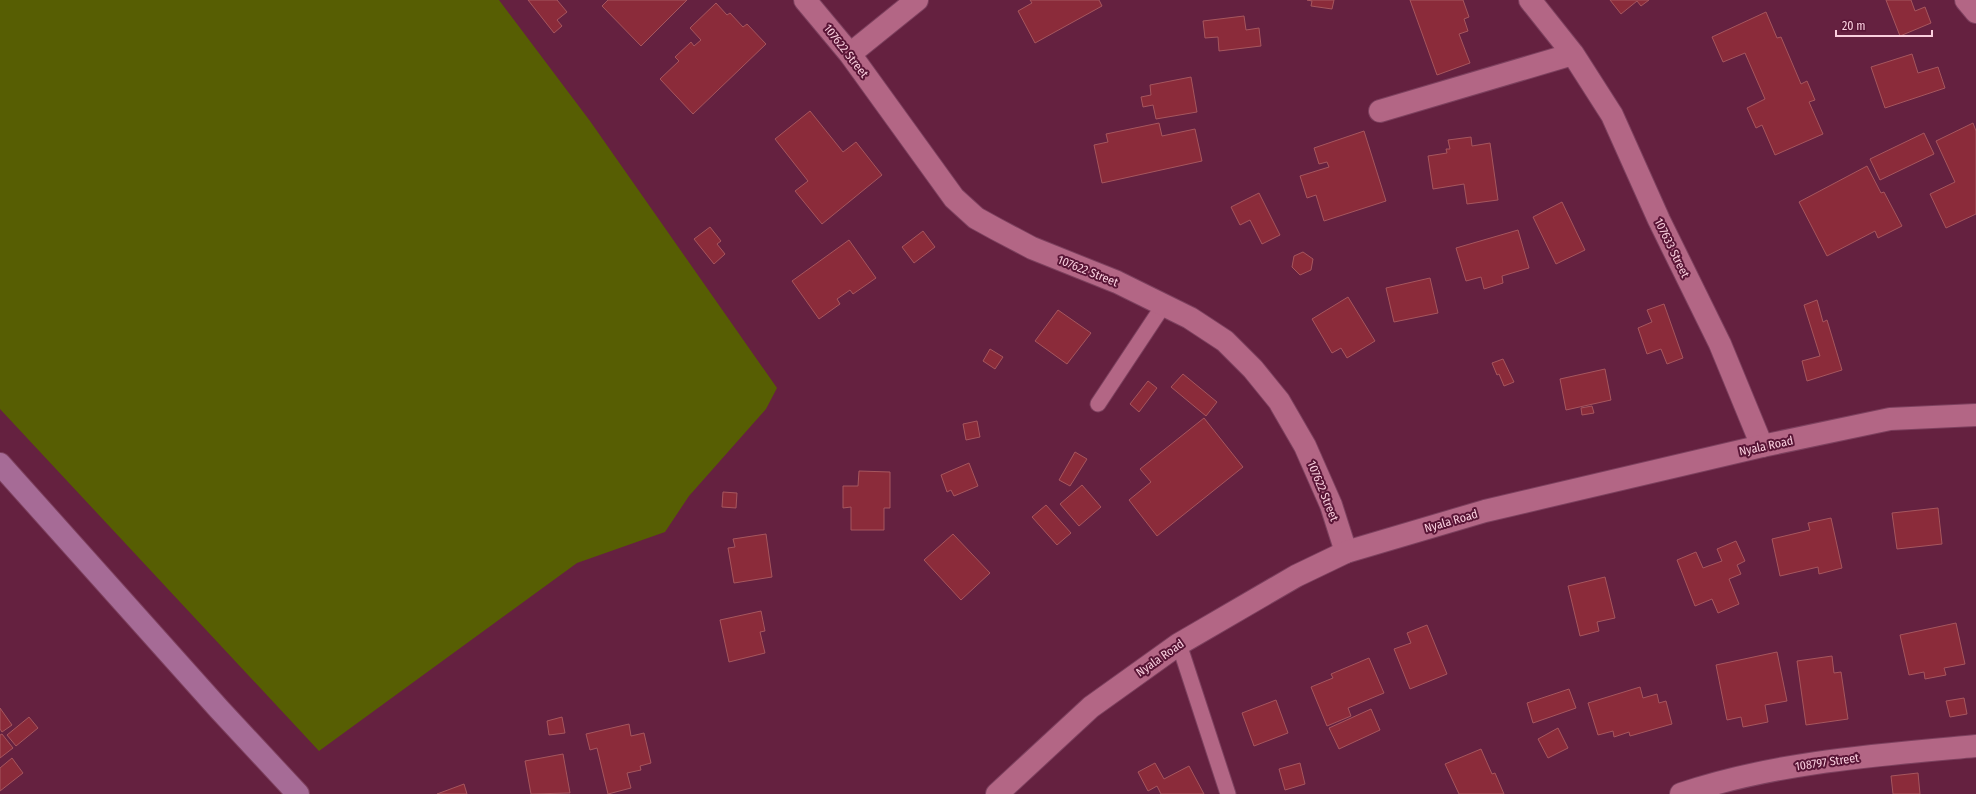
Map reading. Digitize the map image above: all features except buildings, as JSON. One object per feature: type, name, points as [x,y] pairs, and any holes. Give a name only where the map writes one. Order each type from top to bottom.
[{"type":"main road","points":[[0,464],[219,709],[298,794]]},
{"type":"street","name":"107622 Street","points":[[805,0],[850,54],[954,198],[976,218],[1032,248],[1117,282],[1190,318],[1225,341],[1253,369],[1279,401],[1305,446],[1331,505],[1346,552]]},
{"type":"street","points":[[850,54],[916,0]]},
{"type":"street","name":"107633 Street","points":[[1530,0],[1573,54],[1612,115],[1659,220],[1720,344],[1762,446]]},
{"type":"street","points":[[1966,0],[1976,12]]},
{"type":"street","points":[[1380,111],[1573,54]]},
{"type":"street","name":"Nyala Road","points":[[997,794],[1091,707],[1179,644],[1296,576],[1346,552],[1485,512],[1762,446],[1890,419],[1976,415]]},
{"type":"street","name":"108797 Street","points":[[1681,794],[1708,785],[1800,764],[1976,746]]},
{"type":"lane","points":[[1098,404],[1163,306]]},
{"type":"lane","points":[[1179,644],[1228,794]]},
{"type":"green space","points":[[0,0],[499,0],[590,121],[777,388],[766,409],[689,496],[665,532],[577,563],[319,751],[0,409]]}]
